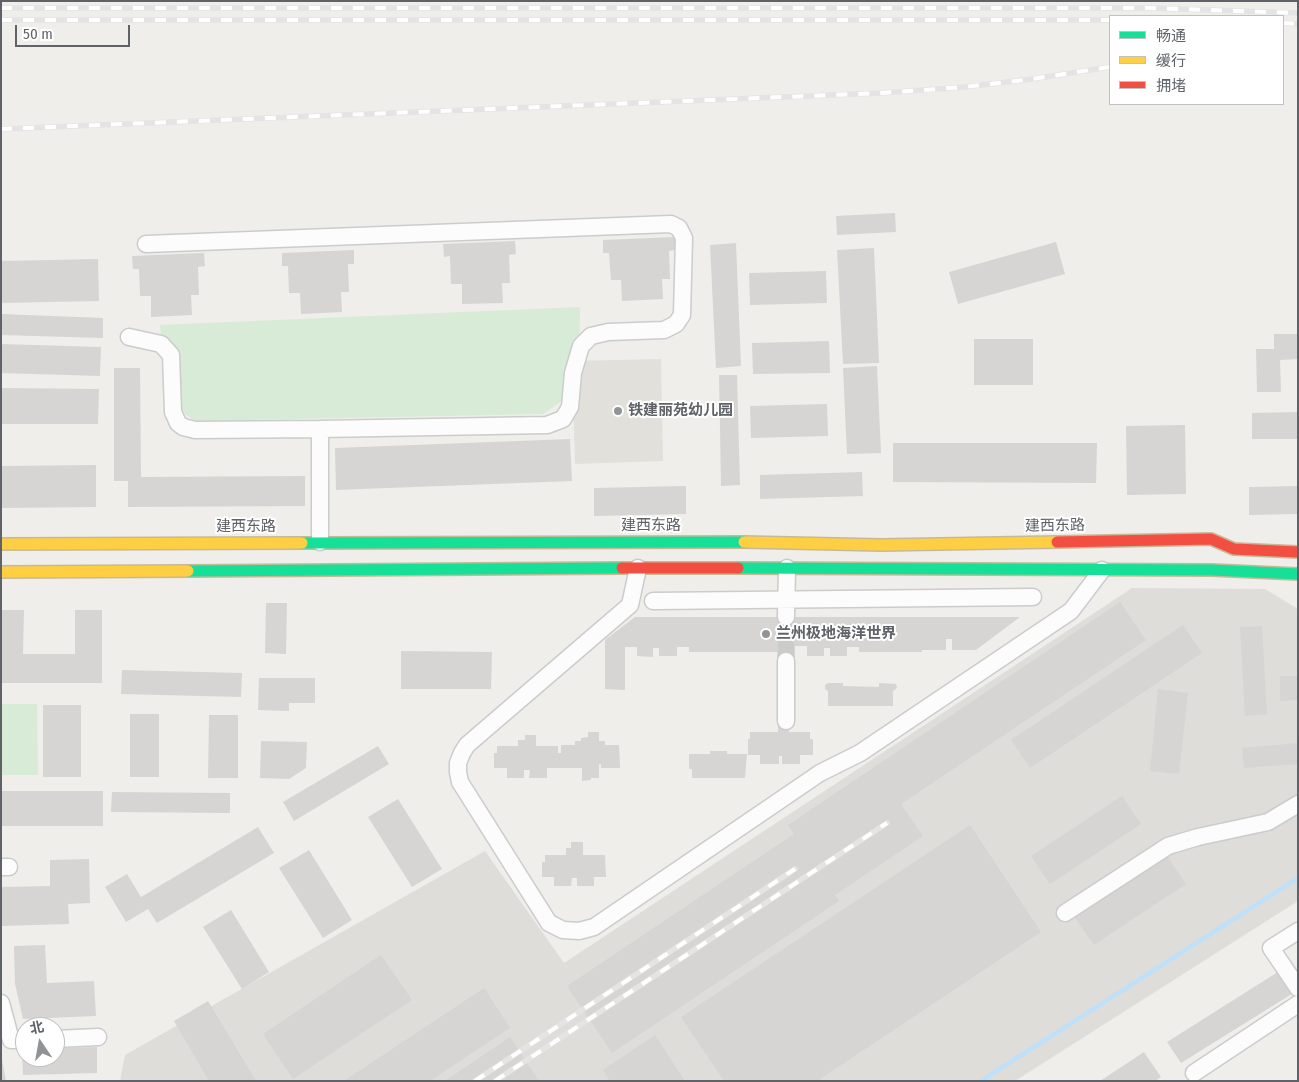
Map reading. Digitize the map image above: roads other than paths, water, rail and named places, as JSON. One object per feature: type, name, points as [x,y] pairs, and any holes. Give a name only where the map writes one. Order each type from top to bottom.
[{"type":"highway","name":"建西东路","points":[[1,544],[720,541],[881,545],[1211,539],[1234,549],[1298,552]]},
{"type":"highway","points":[[1,572],[787,568],[1212,570],[1298,574]]},
{"type":"street","points":[[129,337],[162,344],[170,355],[173,412],[178,423],[183,427],[195,430],[547,425],[563,419],[570,407],[573,373],[581,346],[591,336],[608,332],[664,330],[676,324],[682,315],[684,238],[679,228],[671,224],[146,244]]},
{"type":"street","points":[[320,428],[320,542]]},
{"type":"street","points":[[638,568],[630,605],[467,745],[458,763],[460,782],[549,924],[563,930],[579,931],[594,927],[820,773],[860,754],[1071,611],[1102,570]]},
{"type":"street","points":[[786,617],[787,568]]},
{"type":"street","points":[[653,601],[1033,597]]},
{"type":"street","points":[[786,661],[786,721]]},
{"type":"street","points":[[1066,913],[1168,846],[1198,837],[1268,822],[1298,804]]},
{"type":"street","points":[[1298,931],[1271,948],[1298,988]]},
{"type":"street","points":[[1,1003],[11,1040],[15,1040]]},
{"type":"street","points":[[1192,1078],[1298,1004]]},
{"type":"street","points":[[65,1039],[98,1037]]},
{"type":"waterway","points":[[981,1081],[1298,878]]},
{"type":"tunnel","points":[[786,617],[786,661]]},
{"type":"railway","points":[[1,8],[1151,8],[1298,13]]},
{"type":"railway","points":[[1,20],[1109,20]]},
{"type":"railway","points":[[1284,23],[1298,24]]},
{"type":"railway","points":[[1,129],[881,93],[965,87],[1109,67]]},
{"type":"railway","points":[[495,1081],[887,823]]},
{"type":"railway","points":[[475,1081],[795,869]]},
{"type":"place","name":"铁建丽苑幼儿园","points":[[618,411]]},
{"type":"place","name":"兰州极地海洋世界","points":[[766,634]]}]
